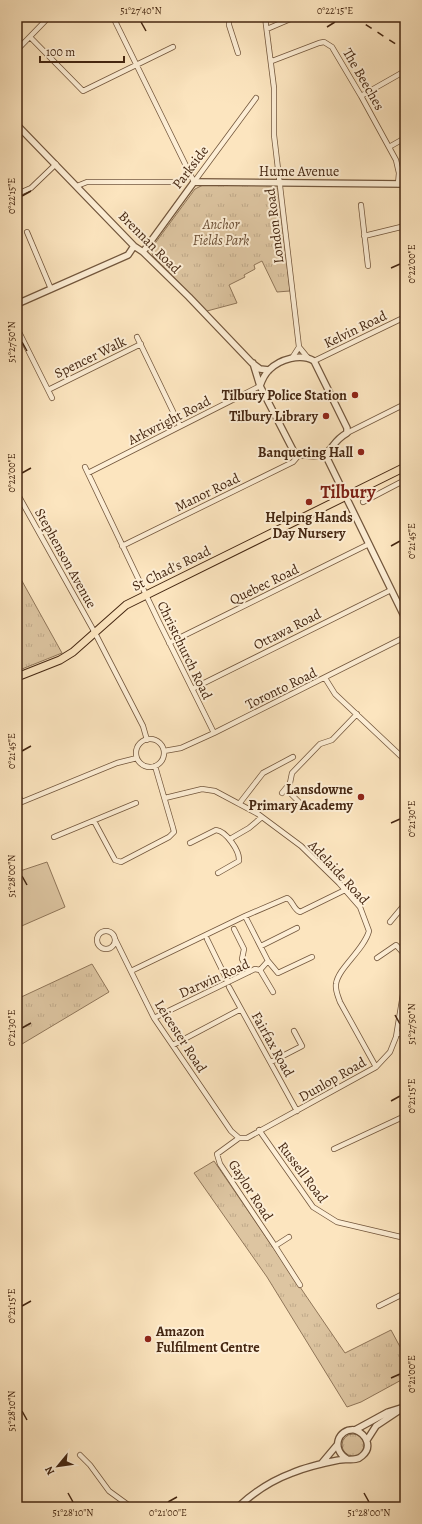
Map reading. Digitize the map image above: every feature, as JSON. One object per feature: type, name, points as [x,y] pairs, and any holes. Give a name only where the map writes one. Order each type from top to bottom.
[{"type":"main road","name":"St Chad's Road","points":[[17,677],[60,660],[73,652],[126,605],[405,467]]},
{"type":"street","points":[[17,50],[49,17]]},
{"type":"street","points":[[113,17],[194,182]]},
{"type":"street","points":[[230,17],[229,26],[238,53]]},
{"type":"street","name":"London Road","points":[[265,17],[272,61],[274,88],[272,118],[299,347]]},
{"type":"street","points":[[267,29],[295,17]]},
{"type":"street","points":[[30,37],[83,91],[173,47]]},
{"type":"street","name":"The Beeches","points":[[272,61],[318,43],[328,44],[335,50],[396,160],[399,173],[398,184]]},
{"type":"street","points":[[361,96],[405,71]]},
{"type":"street","name":"Parkside","points":[[144,252],[256,98]]},
{"type":"street","name":"Brennan Road","points":[[17,125],[134,246],[144,252],[252,363],[260,369],[269,370]]},
{"type":"street","points":[[389,147],[405,138]]},
{"type":"street","points":[[17,194],[32,188],[56,164]]},
{"type":"street","points":[[77,186],[87,182],[181,182]]},
{"type":"street","name":"Hume Avenue","points":[[194,182],[405,184]]},
{"type":"street","points":[[361,205],[368,266]]},
{"type":"street","points":[[364,236],[405,226]]},
{"type":"street","points":[[27,232],[50,289]]},
{"type":"street","points":[[17,304],[128,255],[134,246]]},
{"type":"street","name":"Kelvin Road","points":[[314,361],[405,317]]},
{"type":"street","name":"Spencer Walk","points":[[17,328],[52,398]]},
{"type":"street","name":"Spencer Walk","points":[[137,337],[180,426]]},
{"type":"street","name":"Spencer Walk","points":[[48,390],[141,344]]},
{"type":"street","points":[[292,358],[299,347],[308,358],[314,361],[347,428],[347,433]]},
{"type":"street","points":[[260,386],[269,370],[292,358],[308,358]]},
{"type":"street","points":[[252,363],[260,386],[294,452],[299,455],[318,456],[325,454],[332,448],[336,439],[405,404]]},
{"type":"street","name":"Arkwright Road","points":[[88,473],[260,386]]},
{"type":"street","points":[[325,454],[405,618]]},
{"type":"street","name":"Manor Road","points":[[122,546],[293,462],[299,455]]},
{"type":"street","name":"Christchurch Road","points":[[85,467],[169,643],[214,733]]},
{"type":"street","points":[[363,502],[405,480]]},
{"type":"street","name":"Stephenson Avenue","points":[[17,493],[95,633],[143,726],[147,740]]},
{"type":"street","name":"Quebec Road","points":[[169,643],[369,544]]},
{"type":"street","name":"Ottawa Road","points":[[192,689],[391,590]]},
{"type":"street","name":"Toronto Road","points":[[164,751],[182,748],[214,733],[405,637]]},
{"type":"street","points":[[325,678],[335,694],[405,760]]},
{"type":"street","points":[[282,793],[290,783],[292,773],[296,768],[320,744],[332,740],[357,714]]},
{"type":"street","points":[[147,740],[155,740],[164,751],[162,760],[155,766],[143,766],[137,758],[137,748],[147,740]]},
{"type":"street","points":[[239,804],[263,773],[293,757]]},
{"type":"street","points":[[17,791],[19,803],[117,763],[137,758]]},
{"type":"street","points":[[94,821],[115,860],[120,862],[126,861],[169,837],[174,832],[155,766]]},
{"type":"street","name":"Adelaide Road","points":[[165,798],[202,789],[215,791],[239,804],[262,817],[301,846],[360,907],[370,930],[361,948],[338,978],[336,991],[340,1002],[376,1067]]},
{"type":"street","points":[[286,789],[302,805]]},
{"type":"street","points":[[54,837],[136,803]]},
{"type":"street","points":[[230,839],[249,828],[262,817]]},
{"type":"street","points":[[190,843],[216,830],[221,831],[230,839],[239,857],[239,861],[218,873]]},
{"type":"street","points":[[131,971],[245,916],[287,898],[291,900],[296,910],[300,912],[345,890]]},
{"type":"street","points":[[390,922],[405,904]]},
{"type":"street","points":[[245,916],[268,962],[278,973],[312,957]]},
{"type":"street","points":[[261,946],[297,928]]},
{"type":"street","points":[[234,929],[244,949],[242,959],[249,972]]},
{"type":"street","name":"Leicester Road","points":[[114,939],[154,1018],[231,1131],[239,1138]]},
{"type":"street","name":"Fairfax Road","points":[[207,939],[241,1009],[297,1111]]},
{"type":"street","points":[[377,958],[396,945],[405,955]]},
{"type":"street","points":[[260,970],[268,962]]},
{"type":"street","name":"Darwin Road","points":[[154,1018],[229,984],[255,969],[260,970],[273,992]]},
{"type":"street","name":"Dunlop Road","points":[[239,1138],[243,1139],[376,1067],[390,1052],[397,1033],[405,982]]},
{"type":"street","points":[[173,1045],[241,1009]]},
{"type":"street","points":[[271,1062],[302,1046],[294,1031]]},
{"type":"street","points":[[397,1033],[405,1035]]},
{"type":"street","points":[[334,1150],[405,1116]]},
{"type":"street","name":"Russell Road","points":[[259,1130],[313,1207],[336,1222],[405,1238]]},
{"type":"street","name":"Gaylor Road","points":[[239,1138],[217,1154],[220,1164],[275,1246]]},
{"type":"street","points":[[289,1237],[275,1246],[300,1285]]},
{"type":"street","points":[[379,1306],[405,1293]]},
{"type":"street","points":[[355,1430],[388,1412],[404,1407]]},
{"type":"street","points":[[238,1507],[255,1494],[292,1473],[347,1459],[356,1460],[363,1456],[367,1450],[367,1440],[376,1426],[404,1407]]},
{"type":"street","points":[[347,1459],[340,1453],[337,1445],[338,1438],[342,1433],[348,1430],[355,1430],[360,1432],[367,1440]]},
{"type":"street","points":[[321,1465],[337,1445]]},
{"type":"street","points":[[80,1455],[90,1465],[109,1491],[131,1507]]},
{"type":"green space","name":"Anchor Fields Park","points":[[203,185],[271,185],[278,189],[290,291],[277,292],[262,261],[254,265],[255,269],[244,275],[245,277],[229,285],[237,303],[207,311],[153,256],[151,251],[153,246],[195,189]]},
{"type":"green space","points":[[17,572],[62,653],[17,671]]},
{"type":"green space","points":[[47,862],[65,907],[17,928],[17,872]]},
{"type":"green space","points":[[92,964],[109,992],[17,1047],[17,999]]},
{"type":"green space","points":[[214,1161],[345,1353],[391,1330],[405,1356],[405,1378],[361,1402],[347,1407],[267,1277],[194,1173]]},
{"type":"green space","points":[[349,1434],[357,1434],[364,1441],[364,1449],[357,1456],[349,1456],[342,1449],[342,1441]]},
{"type":"railway","points":[[354,17],[405,50]]},
{"type":"place","name":"Tilbury Police Station","points":[[355,395]]},
{"type":"place","name":"Tilbury Library","points":[[326,416]]},
{"type":"place","name":"Banqueting Hall","points":[[361,452]]},
{"type":"place","name":"Helping Hands Day Nursery","points":[[309,502]]},
{"type":"place","name":"Lansdowne Primary Academy","points":[[361,797]]},
{"type":"place","name":"Amazon Fulfilment Centre","points":[[148,1339]]},
{"type":"district","name":"Tilbury","points":[[348,492]]}]
